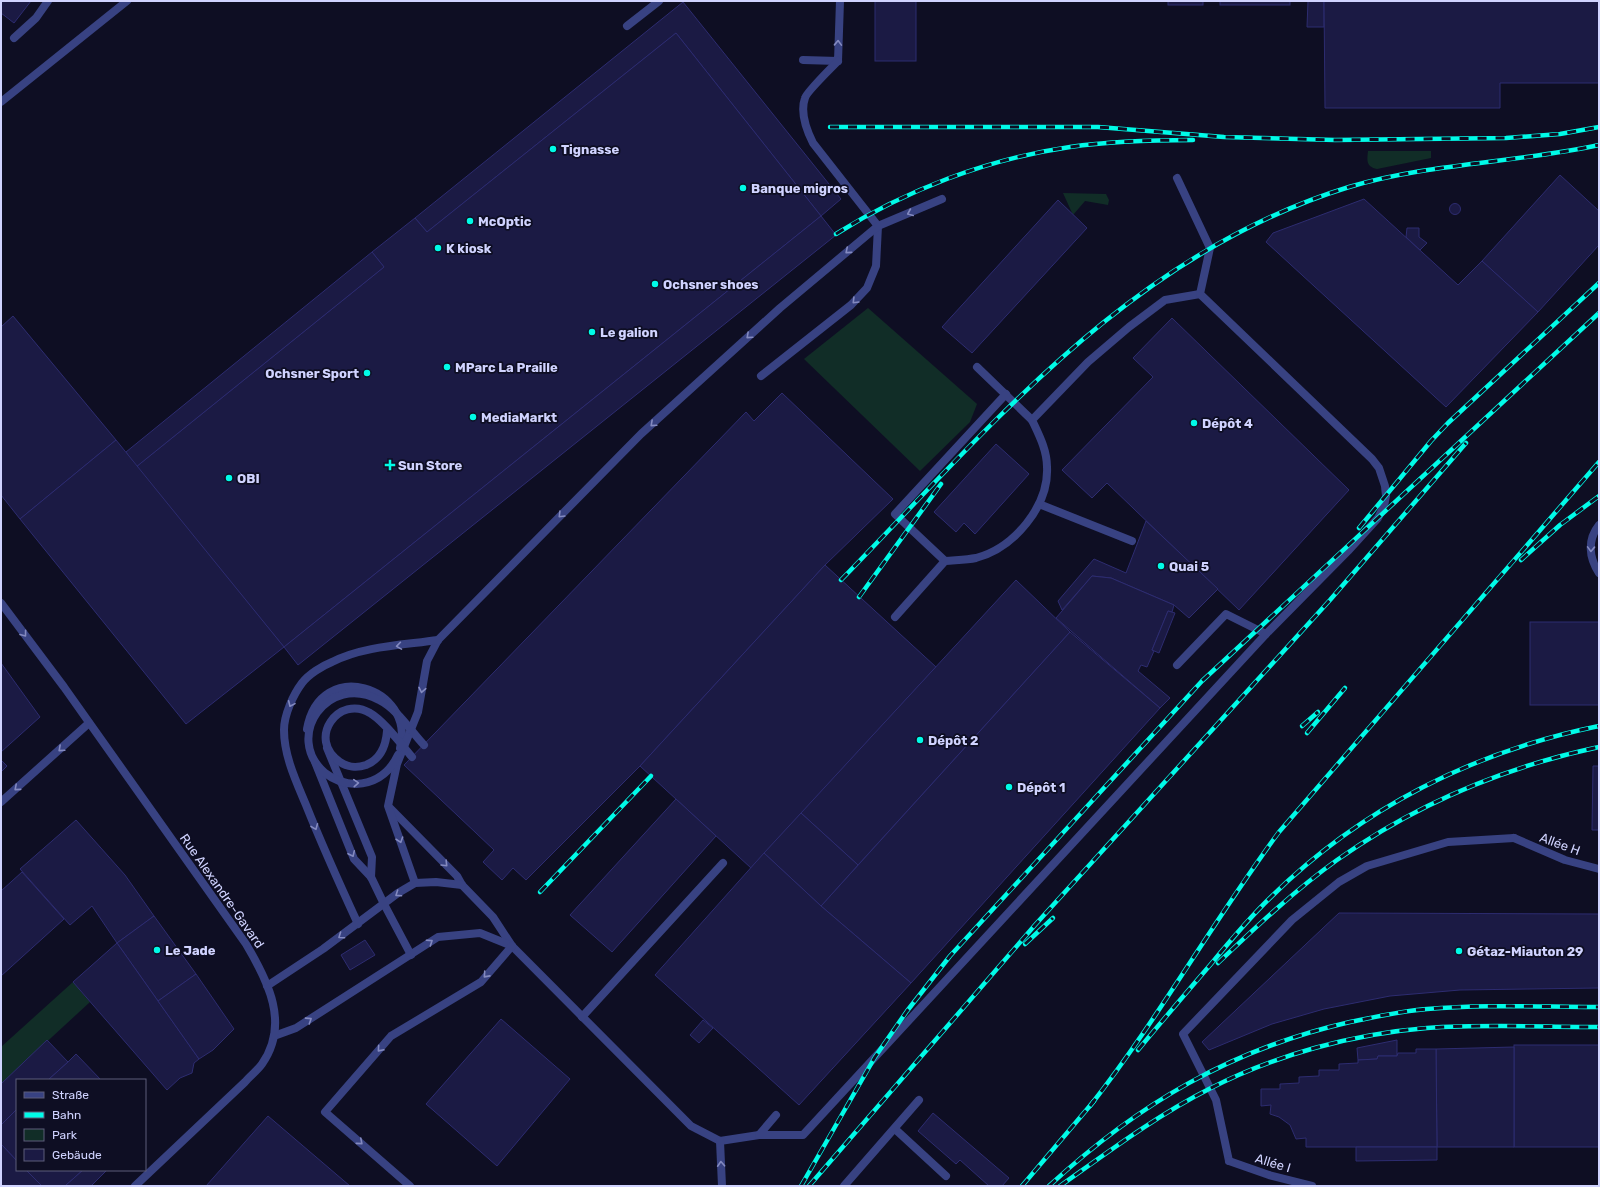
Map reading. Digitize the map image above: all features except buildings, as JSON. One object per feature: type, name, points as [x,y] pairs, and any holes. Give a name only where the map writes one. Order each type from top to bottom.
[{"type":"street","points":[[14,38],[36,18],[48,1]]},
{"type":"street","points":[[1,102],[127,1]]},
{"type":"street","points":[[627,26],[659,1]]},
{"type":"street","points":[[761,376],[851,305],[867,288],[876,266],[878,226],[813,143],[806,131],[804,116],[805,98],[838,61],[840,1]]},
{"type":"street","points":[[803,60],[838,61]]},
{"type":"street","points":[[1177,178],[1210,248],[1200,294]]},
{"type":"street","points":[[415,884],[388,806],[397,764],[418,712],[427,661],[438,640],[642,434],[780,308],[878,226],[942,199]]},
{"type":"street","points":[[1032,420],[1088,362],[1128,327],[1165,300],[1200,294]]},
{"type":"street","points":[[388,806],[457,876],[462,885],[493,917],[512,946],[691,1126],[720,1141],[759,1134],[803,1135],[1266,634],[1348,551],[1378,518],[1384,506],[1386,496],[1385,486],[1379,468],[1372,459],[1200,294]]},
{"type":"street","points":[[895,617],[945,561],[976,558],[992,552],[1005,544],[1018,532],[1039,504],[1046,488],[1047,466],[1043,444],[1032,420],[977,367]]},
{"type":"street","points":[[945,561],[895,514],[1006,394]]},
{"type":"street","points":[[1039,504],[1132,541]]},
{"type":"street","points":[[1599,526],[1593,536],[1590,548],[1591,556],[1599,573]]},
{"type":"street","name":"Rue Alexandre-Gavard","points":[[1,603],[64,687],[246,944],[258,964],[275,1008],[276,1023],[274,1036],[268,1054],[256,1070],[135,1186]]},
{"type":"street","points":[[1177,666],[1226,614],[1266,634]]},
{"type":"street","points":[[358,924],[330,864],[294,776],[285,746],[283,728],[286,714],[303,682],[312,674],[332,662],[357,652],[438,640]]},
{"type":"street","points":[[411,955],[371,877],[354,859],[318,772],[316,764],[314,757],[311,750],[308,742],[307,730],[309,718],[317,703],[323,697],[337,690],[351,687],[372,690],[382,696],[395,713],[398,720],[401,727],[402,743],[398,755],[389,770],[381,777],[370,781],[350,784],[339,782],[330,777],[321,769],[315,761],[309,746],[309,739],[309,732],[313,718],[326,702],[334,697],[360,693],[370,695],[380,700],[390,707],[394,712],[399,718],[424,745]]},
{"type":"street","points":[[371,877],[372,857],[331,760],[325,743],[325,733],[328,724],[334,715],[339,711],[359,707],[375,713],[381,721],[384,726],[386,731],[384,747],[374,760],[366,765],[359,766],[344,765],[336,760],[328,750],[326,742],[325,732],[328,724],[338,714],[346,710],[353,708],[361,709],[370,712],[378,719],[383,724],[393,735],[412,757]]},
{"type":"street","points":[[1,802],[89,723]]},
{"type":"street","name":"Allée H","points":[[1228,1161],[1216,1100],[1183,1034],[1292,920],[1339,882],[1367,866],[1448,842],[1514,838],[1565,860],[1599,869]]},
{"type":"street","points":[[582,1017],[723,863]]},
{"type":"street","points":[[267,986],[358,924],[398,894],[415,884],[436,882],[462,885]]},
{"type":"street","points":[[274,1036],[296,1028],[438,937],[480,933],[512,946]]},
{"type":"street","points":[[410,1186],[325,1112],[391,1036],[481,982],[512,946]]},
{"type":"street","points":[[844,1186],[919,1100]]},
{"type":"street","points":[[759,1134],[776,1115]]},
{"type":"street","points":[[894,1129],[946,1176]]},
{"type":"street","points":[[720,1141],[722,1186]]},
{"type":"street","name":"Allée I","points":[[1228,1161],[1269,1175],[1312,1186]]},
{"type":"green space","points":[[1368,151],[1431,151],[1431,158],[1377,169],[1371,167],[1368,163]]},
{"type":"green space","points":[[1063,193],[1106,194],[1109,200],[1108,205],[1085,201],[1073,215]]},
{"type":"green space","points":[[868,308],[977,404],[970,422],[920,471],[804,359]]},
{"type":"green space","points":[[73,982],[90,1002],[1,1084],[1,1047]]},
{"type":"railway","points":[[830,127],[1098,127],[1224,137],[1335,140],[1506,138],[1560,134],[1599,127]]},
{"type":"railway","points":[[836,234],[863,218],[919,190],[948,178],[1008,159],[1039,152],[1101,143],[1193,140]]},
{"type":"railway","points":[[841,580],[954,462],[1012,404],[1071,350],[1133,299],[1200,254],[1271,216],[1349,187],[1411,173],[1536,156],[1599,145]]},
{"type":"railway","points":[[1359,528],[1431,441],[1448,423],[1599,283]]},
{"type":"railway","points":[[801,1186],[875,1057],[907,1011],[950,956],[1202,681],[1599,313]]},
{"type":"railway","points":[[809,1186],[1035,925],[1330,600],[1466,443]]},
{"type":"railway","points":[[1090,1106],[1139,1039],[1231,900],[1279,832],[1599,462]]},
{"type":"railway","points":[[859,597],[941,484]]},
{"type":"railway","points":[[1521,560],[1560,525],[1599,496]]},
{"type":"railway","points":[[1307,733],[1345,688]]},
{"type":"railway","points":[[1302,726],[1318,712]]},
{"type":"railway","points":[[1138,1050],[1255,913],[1306,865],[1343,836],[1382,810],[1422,788],[1464,768],[1508,751],[1553,737],[1599,726]]},
{"type":"railway","points":[[1218,963],[1276,909],[1321,872],[1367,840],[1398,822],[1462,790],[1496,777],[1564,755],[1599,747]]},
{"type":"railway","points":[[540,892],[651,776]]},
{"type":"railway","points":[[1025,944],[1053,918]]},
{"type":"railway","points":[[1049,1186],[1117,1130],[1152,1105],[1188,1083],[1265,1047],[1307,1033],[1369,1018],[1448,1007],[1599,1007]]},
{"type":"railway","points":[[1060,1186],[1133,1135],[1189,1100],[1234,1077],[1287,1056],[1342,1041],[1371,1035],[1427,1028],[1491,1026],[1599,1027]]},
{"type":"railway","points":[[1022,1186],[1094,1101]]},
{"type":"place","name":"Tignasse","points":[[553,149]]},
{"type":"place","name":"Banque migros","points":[[743,188]]},
{"type":"place","name":"McOptic","points":[[470,221]]},
{"type":"place","name":"K kiosk","points":[[438,248]]},
{"type":"place","name":"Ochsner shoes","points":[[655,284]]},
{"type":"place","name":"Le galion","points":[[592,332]]},
{"type":"place","name":"MParc La Praille","points":[[447,367]]},
{"type":"place","name":"Ochsner Sport","points":[[367,373]]},
{"type":"place","name":"MediaMarkt","points":[[473,417]]},
{"type":"place","name":"Dépôt 4","points":[[1194,423]]},
{"type":"place","name":"Sun Store","points":[[390,465]]},
{"type":"place","name":"OBI","points":[[229,478]]},
{"type":"place","name":"Quai 5","points":[[1161,566]]},
{"type":"place","name":"Dépôt 2","points":[[920,740]]},
{"type":"place","name":"Dépôt 1","points":[[1009,787]]},
{"type":"place","name":"Le Jade","points":[[157,950]]},
{"type":"place","name":"Gétaz-Miauton 29","points":[[1459,951]]}]
